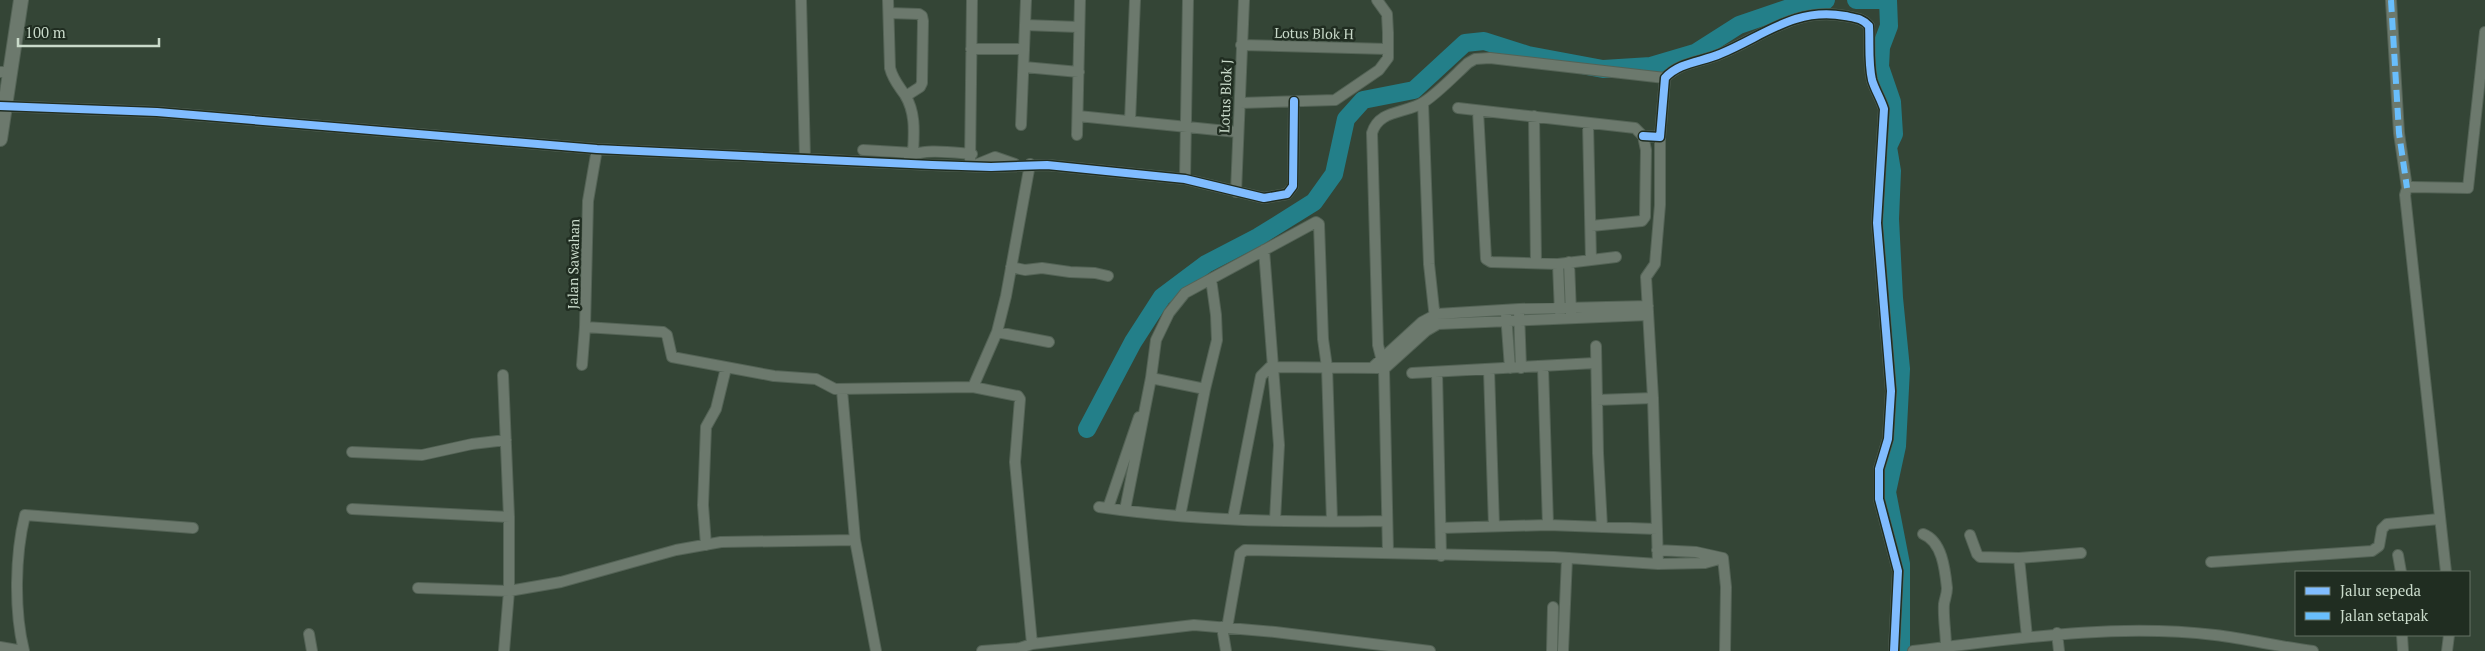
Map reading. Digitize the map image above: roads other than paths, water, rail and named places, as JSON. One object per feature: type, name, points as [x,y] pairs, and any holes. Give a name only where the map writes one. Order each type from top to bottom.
[{"type":"main road","points":[[0,139],[5,72],[21,0]]},
{"type":"street","points":[[801,0],[805,158]]},
{"type":"street","points":[[888,0],[892,78],[906,96],[913,116],[913,153],[904,164]]},
{"type":"street","points":[[971,166],[972,0]]},
{"type":"street","points":[[1021,126],[1026,0]]},
{"type":"street","points":[[1077,135],[1080,0]]},
{"type":"street","points":[[1130,122],[1135,0]]},
{"type":"street","points":[[1185,179],[1188,0]]},
{"type":"street","name":"Lotus Blok J","points":[[1236,192],[1244,0]]},
{"type":"street","points":[[1240,103],[1335,100],[1379,70],[1388,58],[1387,14],[1377,0]]},
{"type":"street","points":[[2391,0],[2400,133],[2407,188],[2405,195],[2446,571]]},
{"type":"street","points":[[889,13],[919,14],[922,16],[922,83],[920,87],[906,96]]},
{"type":"street","points":[[1658,564],[1653,398],[1646,277],[1655,264],[1660,205],[1660,137],[1665,78],[1670,72],[1684,65],[1720,54],[1789,20],[1831,14],[1862,19],[1869,26],[1870,68],[1873,83],[1884,109],[1877,223],[1891,391],[1888,439],[1879,470],[1879,499],[1898,571],[1894,651]]},
{"type":"street","points":[[1025,24],[1078,28]]},
{"type":"street","points":[[2407,188],[2468,188],[2471,181],[2485,32]]},
{"type":"street","name":"Lotus Blok H","points":[[1241,45],[1387,48]]},
{"type":"street","points":[[971,49],[1023,49]]},
{"type":"street","points":[[1388,552],[1386,521],[1387,462],[1378,345],[1372,133],[1375,125],[1382,117],[1423,103],[1475,59],[1490,58],[1665,78]]},
{"type":"street","points":[[1024,67],[1079,72]]},
{"type":"street","points":[[3,106],[157,112],[597,149],[971,166],[995,157],[1016,164],[1185,179],[1264,198],[1287,194],[1294,186],[1294,101]]},
{"type":"street","points":[[1233,518],[1261,376],[1265,371],[1273,368],[1379,365],[1426,331],[1435,320],[1429,264],[1423,103]]},
{"type":"street","points":[[1458,108],[1635,128],[1643,136],[1646,150],[1645,217],[1642,221],[1590,226]]},
{"type":"street","points":[[1478,111],[1486,259],[1491,262],[1563,263],[1616,257]]},
{"type":"street","points":[[1078,116],[1237,132]]},
{"type":"street","points":[[1534,116],[1536,263]]},
{"type":"street","points":[[1588,124],[1591,260]]},
{"type":"street","points":[[1643,136],[1660,137]]},
{"type":"street","name":"Jalan Sawahan","points":[[597,149],[588,202],[585,327],[663,332],[667,335],[672,357],[774,376],[816,379],[834,388],[973,387],[1018,396],[1020,399],[1014,462],[1032,644]]},
{"type":"street","points":[[863,150],[972,154]]},
{"type":"street","points":[[973,387],[994,337],[1006,296],[1030,164]]},
{"type":"street","points":[[1125,510],[1151,378],[1156,340],[1169,313],[1185,293],[1316,222],[1319,224],[1323,339],[1327,367],[1332,521]]},
{"type":"street","points":[[1264,250],[1279,445],[1275,520]]},
{"type":"street","points":[[1563,263],[1571,313]]},
{"type":"street","points":[[1560,313],[1563,263]]},
{"type":"street","points":[[1011,267],[1025,270],[1042,268],[1070,272],[1095,272],[1108,276]]},
{"type":"street","points":[[1180,516],[1205,388],[1217,340],[1211,279]]},
{"type":"street","points":[[1435,320],[1506,314],[1648,310]]},
{"type":"street","points":[[1506,314],[1510,368]]},
{"type":"street","points":[[1519,314],[1521,368]]},
{"type":"street","points":[[582,365],[585,327]]},
{"type":"street","points":[[994,337],[1049,342]]},
{"type":"street","points":[[1596,346],[1595,363],[1602,527]]},
{"type":"street","points":[[1412,373],[1595,363]]},
{"type":"street","points":[[1542,367],[1548,525]]},
{"type":"street","points":[[706,545],[703,505],[706,427],[711,417],[726,368]]},
{"type":"street","points":[[1489,370],[1494,526]]},
{"type":"street","points":[[1437,372],[1441,556]]},
{"type":"street","points":[[503,375],[509,517],[508,591],[504,651]]},
{"type":"street","points":[[1151,378],[1205,388]]},
{"type":"street","points":[[834,388],[855,540],[876,651]]},
{"type":"street","points":[[1597,400],[1653,398]]},
{"type":"street","points":[[1145,410],[1137,419],[1103,508],[1180,516],[1275,520],[1386,521]]},
{"type":"street","points":[[352,452],[422,454],[472,444],[506,440]]},
{"type":"street","points":[[352,509],[509,517]]},
{"type":"street","points":[[0,647],[24,651],[20,637],[17,585],[25,515],[193,528]]},
{"type":"street","points":[[2211,562],[2372,551],[2379,546],[2382,529],[2387,524],[2439,519]]},
{"type":"street","points":[[1440,528],[1548,525],[1656,529]]},
{"type":"street","points":[[1922,534],[1930,537],[1938,545],[1944,573],[1947,588],[1944,603],[1946,647]]},
{"type":"street","points":[[1970,536],[1976,554],[1980,557],[2019,558],[2081,552]]},
{"type":"street","points":[[418,588],[508,591],[561,582],[676,550],[721,542],[855,540]]},
{"type":"street","points":[[1226,651],[1225,627],[1232,588],[1243,550],[1388,552],[1441,556],[1567,558],[1658,564],[1705,563],[1723,558]]},
{"type":"street","points":[[1657,550],[1696,552],[1723,558]]},
{"type":"street","points":[[2398,556],[2401,571]]},
{"type":"street","points":[[1562,651],[1567,558]]},
{"type":"street","points":[[1723,558],[1726,587],[1725,651]]},
{"type":"street","points":[[2019,558],[2027,637]]},
{"type":"street","points":[[1552,651],[1553,607]]},
{"type":"street","points":[[982,651],[1020,649],[1032,644],[1194,625],[1275,632],[1346,647],[1425,651]]},
{"type":"street","points":[[1913,651],[2057,633],[2160,632],[2216,635],[2313,651]]},
{"type":"street","points":[[2057,633],[2059,651]]},
{"type":"street","points":[[309,634],[312,651]]},
{"type":"street","points":[[2402,636],[2402,651]]},
{"type":"street","points":[[2447,651],[2449,636]]},
{"type":"waterway","points":[[1087,429],[1133,342],[1162,297],[1206,264],[1258,237],[1314,202],[1334,174],[1346,119],[1363,100],[1414,90],[1465,43],[1484,41],[1528,55],[1603,69],[1651,66],[1695,53],[1739,25],[1789,8],[1826,0]]},
{"type":"waterway","points":[[1856,0],[1882,0]]},
{"type":"waterway","points":[[1888,0],[1889,26],[1881,47],[1880,67],[1892,102],[1894,134],[1888,147],[1892,171],[1890,219],[1894,298],[1901,369],[1897,446],[1887,492],[1901,564],[1901,651]]}]
